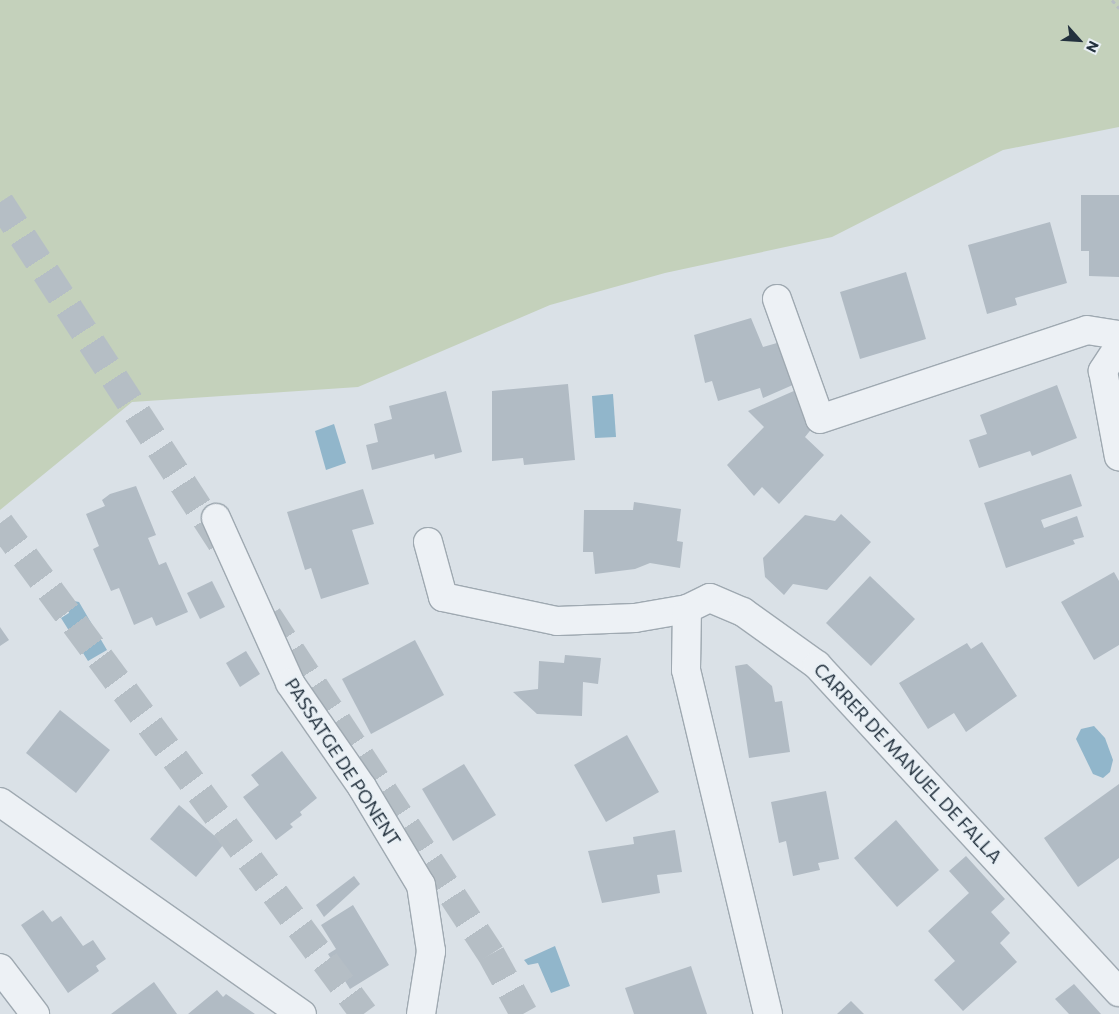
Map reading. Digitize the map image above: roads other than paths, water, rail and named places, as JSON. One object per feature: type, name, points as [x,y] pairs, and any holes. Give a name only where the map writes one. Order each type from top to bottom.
[{"type":"street","points":[[777,299],[820,418],[1087,330],[1119,335]]},
{"type":"street","points":[[1119,346],[1103,371],[1119,457]]},
{"type":"street","name":"PASSATGE DE PONENT","points":[[216,518],[290,683],[362,787],[421,885],[431,951],[421,1014]]},
{"type":"street","name":"CARRER DE MANUEL DE FALLA","points":[[428,542],[443,597],[557,621],[635,618],[687,609],[710,598],[743,612],[817,665],[1119,992]]},
{"type":"street","points":[[687,609],[686,670],[768,1014]]},
{"type":"street","points":[[0,802],[302,1014]]},
{"type":"street","points":[[0,968],[35,1014]]},
{"type":"water","points":[[613,394],[616,437],[595,438],[592,396]]},
{"type":"water","points":[[334,424],[346,463],[326,470],[315,431]]},
{"type":"water","points":[[69,600],[79,602],[107,650],[88,661],[61,618],[69,613]]},
{"type":"water","points":[[1094,726],[1105,738],[1113,760],[1110,772],[1103,778],[1093,774],[1076,739],[1081,729]]},
{"type":"water","points":[[555,946],[570,986],[551,993],[538,963],[528,965],[524,960]]},
{"type":"tunnel","points":[[0,202],[223,546]]},
{"type":"tunnel","points":[[0,523],[364,1014]]},
{"type":"tunnel","points":[[268,616],[491,954],[524,1014]]}]
